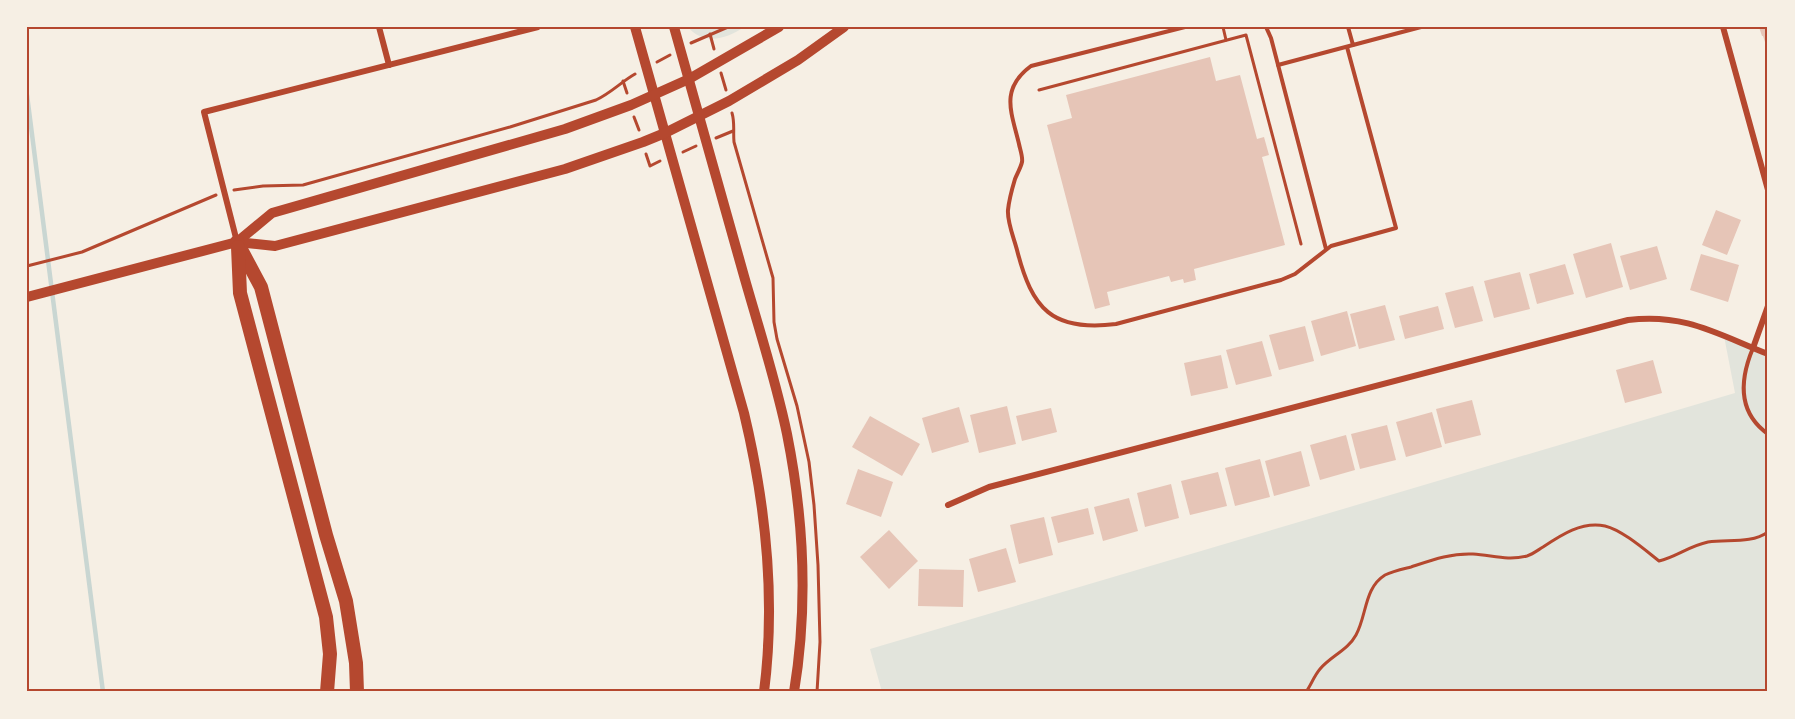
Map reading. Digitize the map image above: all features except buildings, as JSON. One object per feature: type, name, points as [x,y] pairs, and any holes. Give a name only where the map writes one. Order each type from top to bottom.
[{"type":"highway","points":[[237,242],[240,293],[326,617],[330,654],[327,692]]},
{"type":"highway","points":[[237,242],[261,287],[326,535],[346,600],[356,663],[357,692]]},
{"type":"main road","points":[[635,27],[756,464],[768,564],[768,641],[764,692]]},
{"type":"main road","points":[[674,27],[778,396],[792,461],[798,500],[802,568],[801,643],[794,692]]},
{"type":"main road","points":[[237,242],[272,213],[565,129],[631,105],[689,79],[779,27]]},
{"type":"main road","points":[[27,297],[237,242],[275,246],[565,169],[643,142],[699,117],[774,75],[844,27]]},
{"type":"street","points":[[379,27],[389,65]]},
{"type":"street","points":[[237,242],[204,112],[538,27]]},
{"type":"street","points":[[1723,27],[1768,190]]},
{"type":"street","points":[[1760,160],[1768,158]]},
{"type":"street","points":[[1753,348],[1768,306]]},
{"type":"street","points":[[948,505],[989,487],[1628,320],[1647,317],[1693,323],[1768,354]]},
{"type":"lane","points":[[1158,27],[1159,34]]},
{"type":"lane","points":[[1185,27],[1031,66],[1013,84],[1009,97],[1023,161],[1012,188],[1008,212],[1024,278],[1034,297],[1048,312],[1062,322],[1094,327],[1116,324],[1281,280],[1295,274],[1331,246],[1396,228],[1347,47]]},
{"type":"lane","points":[[1266,27],[1271,38],[1326,249]]},
{"type":"lane","points":[[1348,27],[1353,45]]},
{"type":"lane","points":[[1278,64],[1421,27]]},
{"type":"lane","points":[[1753,348],[1742,381],[1743,393],[1750,413],[1768,434]]},
{"type":"path","points":[[241,189],[303,185],[596,100],[607,95],[623,81],[680,49],[728,27]]},
{"type":"path","points":[[1223,27],[1226,40]]},
{"type":"path","points":[[710,34],[735,123]]},
{"type":"path","points":[[1039,90],[1246,35],[1301,244]]},
{"type":"path","points":[[623,81],[650,165],[733,131]]},
{"type":"path","points":[[27,266],[82,252],[207,197]]},
{"type":"path","points":[[1306,692],[1320,669],[1356,635],[1369,592],[1386,574],[1454,554],[1475,554],[1511,559],[1530,555],[1564,533],[1579,527],[1606,526],[1659,561],[1688,547],[1710,542],[1760,538],[1768,532]]},
{"type":"shaded area","points":[[688,27],[744,27],[730,35],[708,39],[694,33]]},
{"type":"shaded area","points":[[1724,336],[1768,354],[1768,692],[882,692],[870,649],[1735,393]]},
{"type":"waterway","points":[[27,95],[103,692]]}]
